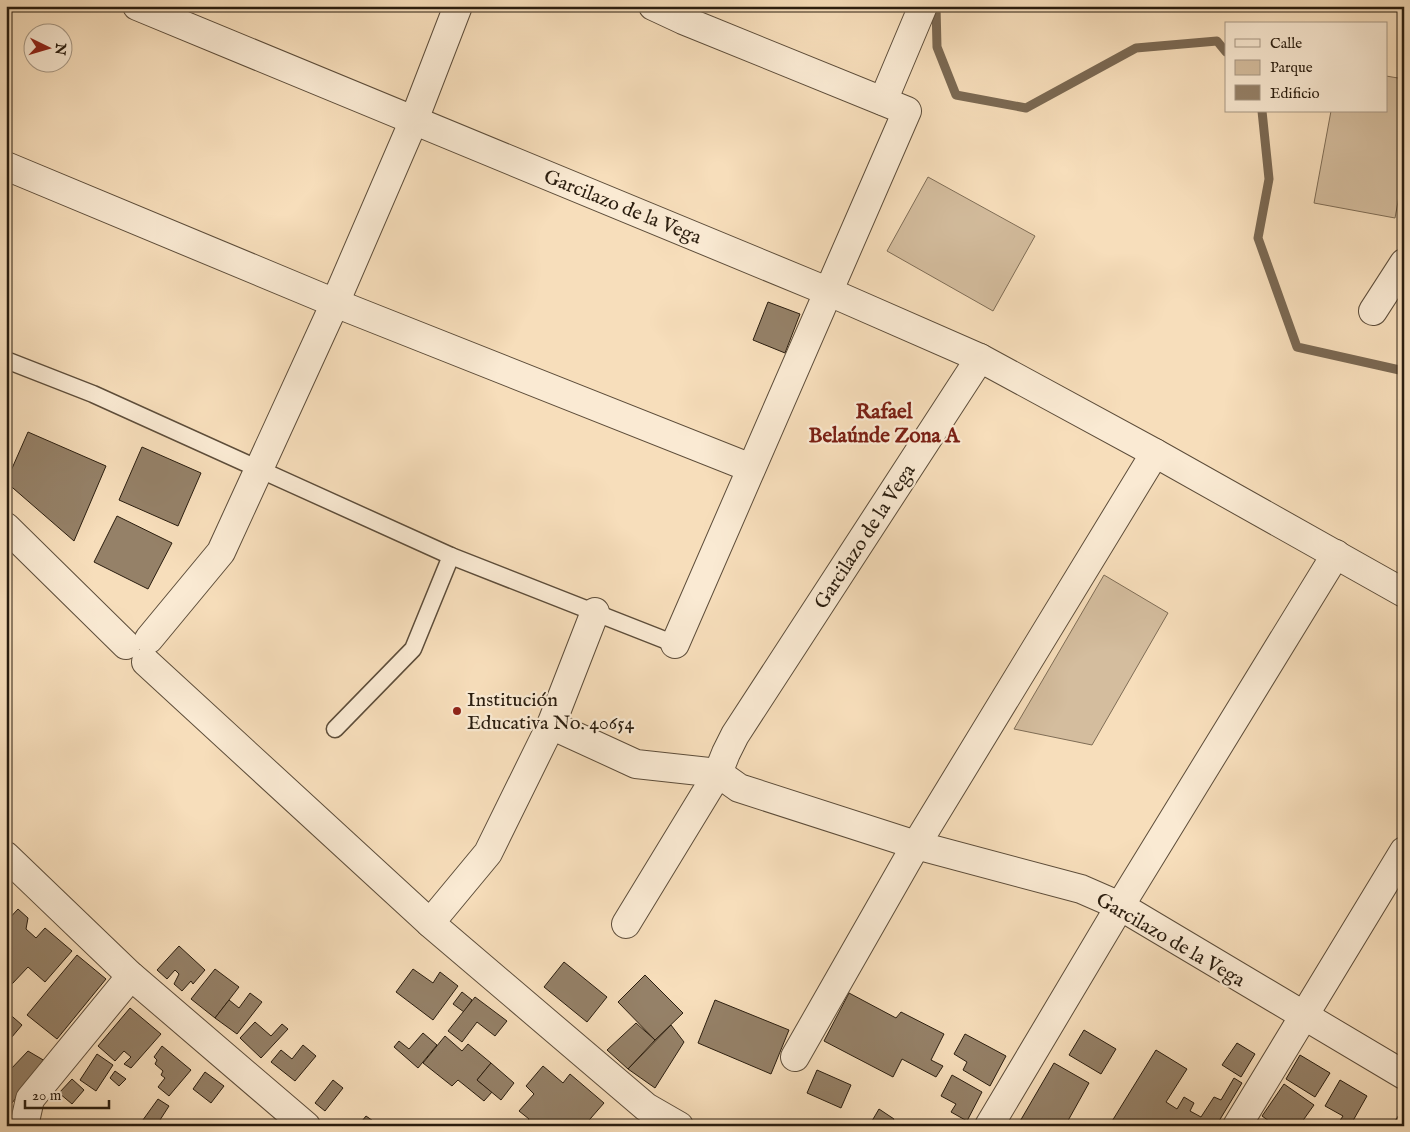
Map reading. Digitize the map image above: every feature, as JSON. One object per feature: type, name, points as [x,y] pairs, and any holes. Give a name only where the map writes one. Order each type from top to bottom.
[{"type":"street","name":"Garcilazo de la Vega","points":[[138,6],[827,291],[980,358],[735,735],[718,774],[739,788],[916,845],[1082,889],[1120,906],[1404,1075]]},
{"type":"street","points":[[140,648],[221,552],[335,303],[414,120],[458,6]]},
{"type":"street","points":[[653,6],[686,13],[907,111],[827,291],[675,644]]},
{"type":"street","points":[[884,101],[923,6]]},
{"type":"street","points":[[6,166],[335,303],[751,468]]},
{"type":"street","points":[[1373,311],[1404,263]]},
{"type":"street","points":[[980,358],[1155,453],[1404,593]]},
{"type":"street","points":[[795,1057],[916,845],[1155,453]]},
{"type":"street","points":[[6,527],[140,648],[430,923],[646,1107],[679,1126]]},
{"type":"street","points":[[988,1126],[1120,906],[1336,554]]},
{"type":"street","points":[[430,923],[488,853],[551,725],[595,612]]},
{"type":"street","points":[[551,725],[636,764],[718,774],[626,924]]},
{"type":"street","points":[[1237,1126],[1404,850]]},
{"type":"street","points":[[6,856],[130,976],[288,1120]]},
{"type":"street","points":[[24,1126],[30,1099],[130,976]]},
{"type":"lane","points":[[6,360],[93,394],[451,556],[675,644]]},
{"type":"lane","points":[[335,729],[413,649],[451,556]]},
{"type":"green space","points":[[1388,76],[1404,79],[1404,169],[1395,218],[1314,203],[1331,112],[1388,112]]},
{"type":"green space","points":[[928,177],[1035,236],[993,311],[887,251]]},
{"type":"green space","points":[[1104,575],[1168,613],[1092,745],[1014,729]]},
{"type":"building","points":[[768,302],[800,314],[785,353],[753,340]]},
{"type":"building","points":[[28,432],[106,466],[74,541],[6,482]]},
{"type":"building","points":[[142,447],[201,473],[178,526],[119,500]]},
{"type":"building","points":[[117,516],[172,543],[148,589],[94,562]]},
{"type":"building","points":[[18,909],[28,918],[26,929],[36,938],[45,928],[72,951],[45,982],[28,967],[12,984],[6,979],[6,922]]},
{"type":"building","points":[[179,946],[205,970],[193,984],[191,981],[182,991],[174,984],[179,974],[175,970],[167,979],[157,970]]},
{"type":"building","points":[[77,955],[106,979],[57,1039],[27,1015]]},
{"type":"building","points":[[564,962],[607,997],[587,1022],[544,987]]},
{"type":"building","points":[[215,969],[239,987],[215,1018],[191,999]]},
{"type":"building","points":[[413,969],[433,983],[440,972],[458,986],[433,1020],[396,992]]},
{"type":"building","points":[[645,975],[683,1013],[655,1040],[618,1002]]},
{"type":"building","points":[[462,992],[472,1000],[464,1012],[453,1004]]},
{"type":"building","points":[[250,993],[262,1002],[237,1034],[215,1018],[229,1000],[239,1008]]},
{"type":"building","points":[[849,993],[896,1018],[901,1012],[944,1034],[931,1060],[943,1066],[936,1077],[902,1059],[893,1077],[824,1041]]},
{"type":"building","points":[[475,997],[507,1021],[495,1036],[477,1022],[462,1042],[448,1031]]},
{"type":"building","points":[[715,1000],[789,1030],[771,1074],[698,1043]]},
{"type":"building","points":[[130,1008],[161,1034],[131,1068],[124,1064],[131,1057],[124,1051],[115,1061],[98,1046]]},
{"type":"building","points":[[6,1011],[22,1025],[6,1044]]},
{"type":"building","points":[[255,1022],[271,1036],[282,1024],[288,1029],[261,1058],[240,1038]]},
{"type":"building","points":[[636,1023],[655,1040],[628,1069],[607,1050]]},
{"type":"building","points":[[671,1025],[684,1042],[655,1088],[628,1069]]},
{"type":"building","points":[[1084,1030],[1116,1049],[1101,1074],[1069,1055]]},
{"type":"building","points":[[423,1033],[437,1045],[418,1068],[394,1047],[399,1041],[409,1049]]},
{"type":"building","points":[[965,1034],[1006,1056],[990,1086],[963,1070],[967,1062],[954,1054]]},
{"type":"building","points":[[445,1036],[462,1051],[468,1044],[491,1063],[477,1080],[492,1092],[484,1101],[458,1080],[452,1086],[423,1063]]},
{"type":"building","points":[[1237,1043],[1255,1054],[1241,1077],[1222,1065]]},
{"type":"building","points":[[303,1045],[316,1056],[295,1081],[271,1062],[281,1050],[292,1059]]},
{"type":"building","points":[[162,1046],[191,1070],[169,1096],[158,1087],[165,1078],[161,1075],[163,1071],[155,1064],[157,1060],[154,1057]]},
{"type":"building","points":[[1156,1050],[1187,1069],[1166,1102],[1177,1109],[1184,1097],[1194,1103],[1190,1111],[1201,1117],[1214,1097],[1221,1100],[1234,1078],[1242,1083],[1216,1126],[1109,1126]]},
{"type":"building","points":[[28,1051],[45,1061],[12,1103],[6,1102],[6,1067],[10,1070]]},
{"type":"building","points":[[97,1054],[113,1065],[96,1091],[80,1080]]},
{"type":"building","points":[[1300,1055],[1330,1073],[1315,1097],[1286,1079]]},
{"type":"building","points":[[491,1063],[514,1083],[501,1100],[477,1080]]},
{"type":"building","points":[[1054,1063],[1089,1083],[1065,1126],[1024,1126],[1019,1123]]},
{"type":"building","points":[[543,1066],[563,1083],[570,1074],[604,1103],[584,1126],[524,1126],[529,1119],[519,1111],[534,1094],[526,1086]]},
{"type":"building","points":[[817,1070],[851,1085],[841,1108],[807,1093]]},
{"type":"building","points":[[115,1071],[126,1079],[119,1086],[110,1078]]},
{"type":"building","points":[[205,1072],[224,1086],[211,1103],[193,1089]]},
{"type":"building","points":[[952,1075],[982,1092],[967,1121],[951,1112],[956,1104],[941,1096]]},
{"type":"building","points":[[72,1079],[84,1090],[72,1104],[59,1093]]},
{"type":"building","points":[[333,1080],[343,1088],[325,1111],[315,1103]]},
{"type":"building","points":[[1340,1080],[1367,1096],[1350,1126],[1345,1126],[1339,1122],[1343,1116],[1325,1106]]},
{"type":"building","points":[[1284,1084],[1314,1105],[1299,1126],[1276,1126],[1262,1116]]},
{"type":"building","points":[[158,1099],[169,1106],[160,1120],[164,1124],[163,1126],[143,1126],[140,1124]]},
{"type":"building","points":[[6,1107],[11,1108],[8,1126],[6,1126]]},
{"type":"building","points":[[879,1109],[894,1119],[890,1126],[869,1126]]},
{"type":"building","points":[[1402,1110],[1404,1111],[1404,1126],[1392,1126]]},
{"type":"building","points":[[366,1116],[376,1123],[374,1126],[358,1126]]},
{"type":"waterway","points":[[936,6],[937,47],[956,95],[1026,108],[1136,48],[1217,41],[1225,51]]},
{"type":"waterway","points":[[1262,112],[1269,179],[1258,238],[1297,347],[1404,371]]},
{"type":"place","name":"Institución Educativa No. 40654","points":[[457,711]]},
{"type":"district","name":"Rafael Belaúnde Zona A","points":[[884,423]]}]
